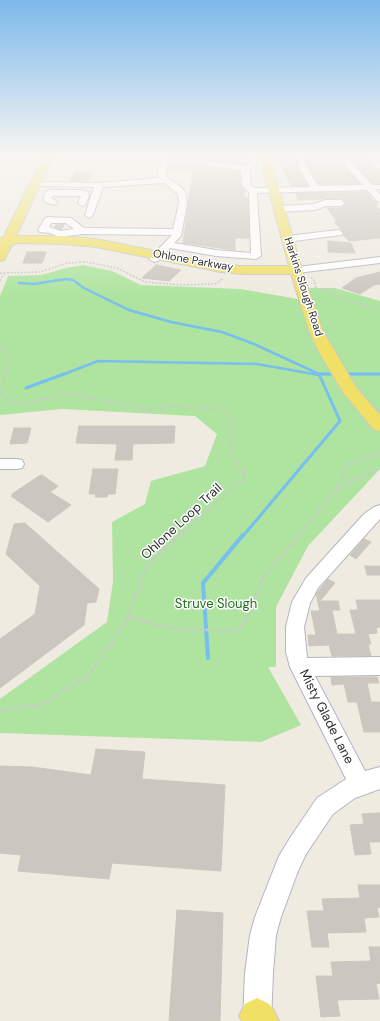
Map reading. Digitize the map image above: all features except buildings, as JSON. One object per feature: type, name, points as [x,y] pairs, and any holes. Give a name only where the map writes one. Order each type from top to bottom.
[{"type":"main road","points":[[0,257],[4,242],[26,203]]},
{"type":"main road","name":"Harkins Slough Road","points":[[277,203],[316,331],[349,389],[380,426]]},
{"type":"main road","name":"Ohlone Parkway","points":[[4,242],[16,245],[94,248],[155,257],[220,272],[244,275],[298,275]]},
{"type":"street","points":[[89,215],[95,203]]},
{"type":"street","points":[[155,257],[176,236],[183,203]]},
{"type":"street","points":[[168,245],[216,253],[256,256],[254,203]]},
{"type":"street","points":[[279,209],[315,207],[325,203],[341,203]]},
{"type":"street","points":[[82,231],[68,220],[56,218],[48,220],[43,230],[52,230],[59,234],[68,231],[82,231],[117,231],[116,235],[119,236],[130,236],[136,234],[136,231],[177,232]]},
{"type":"street","points":[[287,239],[338,233]]},
{"type":"street","name":"Ohlone Parkway","points":[[298,275],[380,260]]},
{"type":"street","name":"Ohlone Parkway","points":[[298,275],[330,273],[380,265]]},
{"type":"street","points":[[0,464],[17,464]]},
{"type":"street","name":"Misty Glade Lane","points":[[370,781],[300,667],[296,652],[295,634],[298,614],[304,595],[312,583],[370,518],[380,512]]},
{"type":"street","points":[[300,667],[380,666]]},
{"type":"street","points":[[259,1019],[259,973],[263,935],[268,917],[288,865],[298,846],[325,806],[333,799],[370,781]]},
{"type":"path","points":[[0,273],[40,272],[74,262],[86,262],[117,268],[144,282],[182,285],[215,284],[226,276]]},
{"type":"path","points":[[0,281],[6,272]]},
{"type":"path","points":[[298,275],[312,277],[317,290],[328,291],[337,297],[380,309]]},
{"type":"path","name":"Ohlone Loop Trail","points":[[0,344],[1,351],[9,359],[1,392],[9,402],[27,403],[62,394],[79,395],[112,403],[148,409],[178,406],[223,410],[232,420],[231,456],[246,476],[148,565],[128,618]]},
{"type":"path","points":[[0,710],[39,706],[88,676],[128,618],[176,629],[235,631],[246,621],[262,579],[338,488],[346,465],[380,453]]},
{"type":"path","points":[[338,488],[380,468]]},
{"type":"green space","points":[[83,265],[112,271],[141,285],[241,289],[309,301],[303,288],[335,288],[380,301],[380,469],[308,546],[276,607],[276,667],[268,667],[301,725],[261,742],[0,733],[0,699],[107,622],[113,582],[112,522],[145,504],[151,481],[205,466],[217,434],[195,416],[62,409],[0,415],[0,296],[8,276],[41,275]]},
{"type":"waterway","name":"Struve Slough","points":[[19,283],[34,284],[66,279],[73,280],[84,288],[129,310],[171,322],[222,332],[254,344],[319,374]]},
{"type":"waterway","points":[[62,375],[98,361],[257,364],[319,375]]},
{"type":"waterway","points":[[26,388],[64,374]]},
{"type":"waterway","points":[[243,536],[340,421],[319,374]]},
{"type":"waterway","name":"Struve Slough","points":[[319,374],[336,374]]},
{"type":"waterway","name":"Struve Slough","points":[[344,374],[380,374]]},
{"type":"waterway","points":[[208,658],[203,583],[243,535]]},
{"type":"tunnel","points":[[56,224],[66,230]]}]
